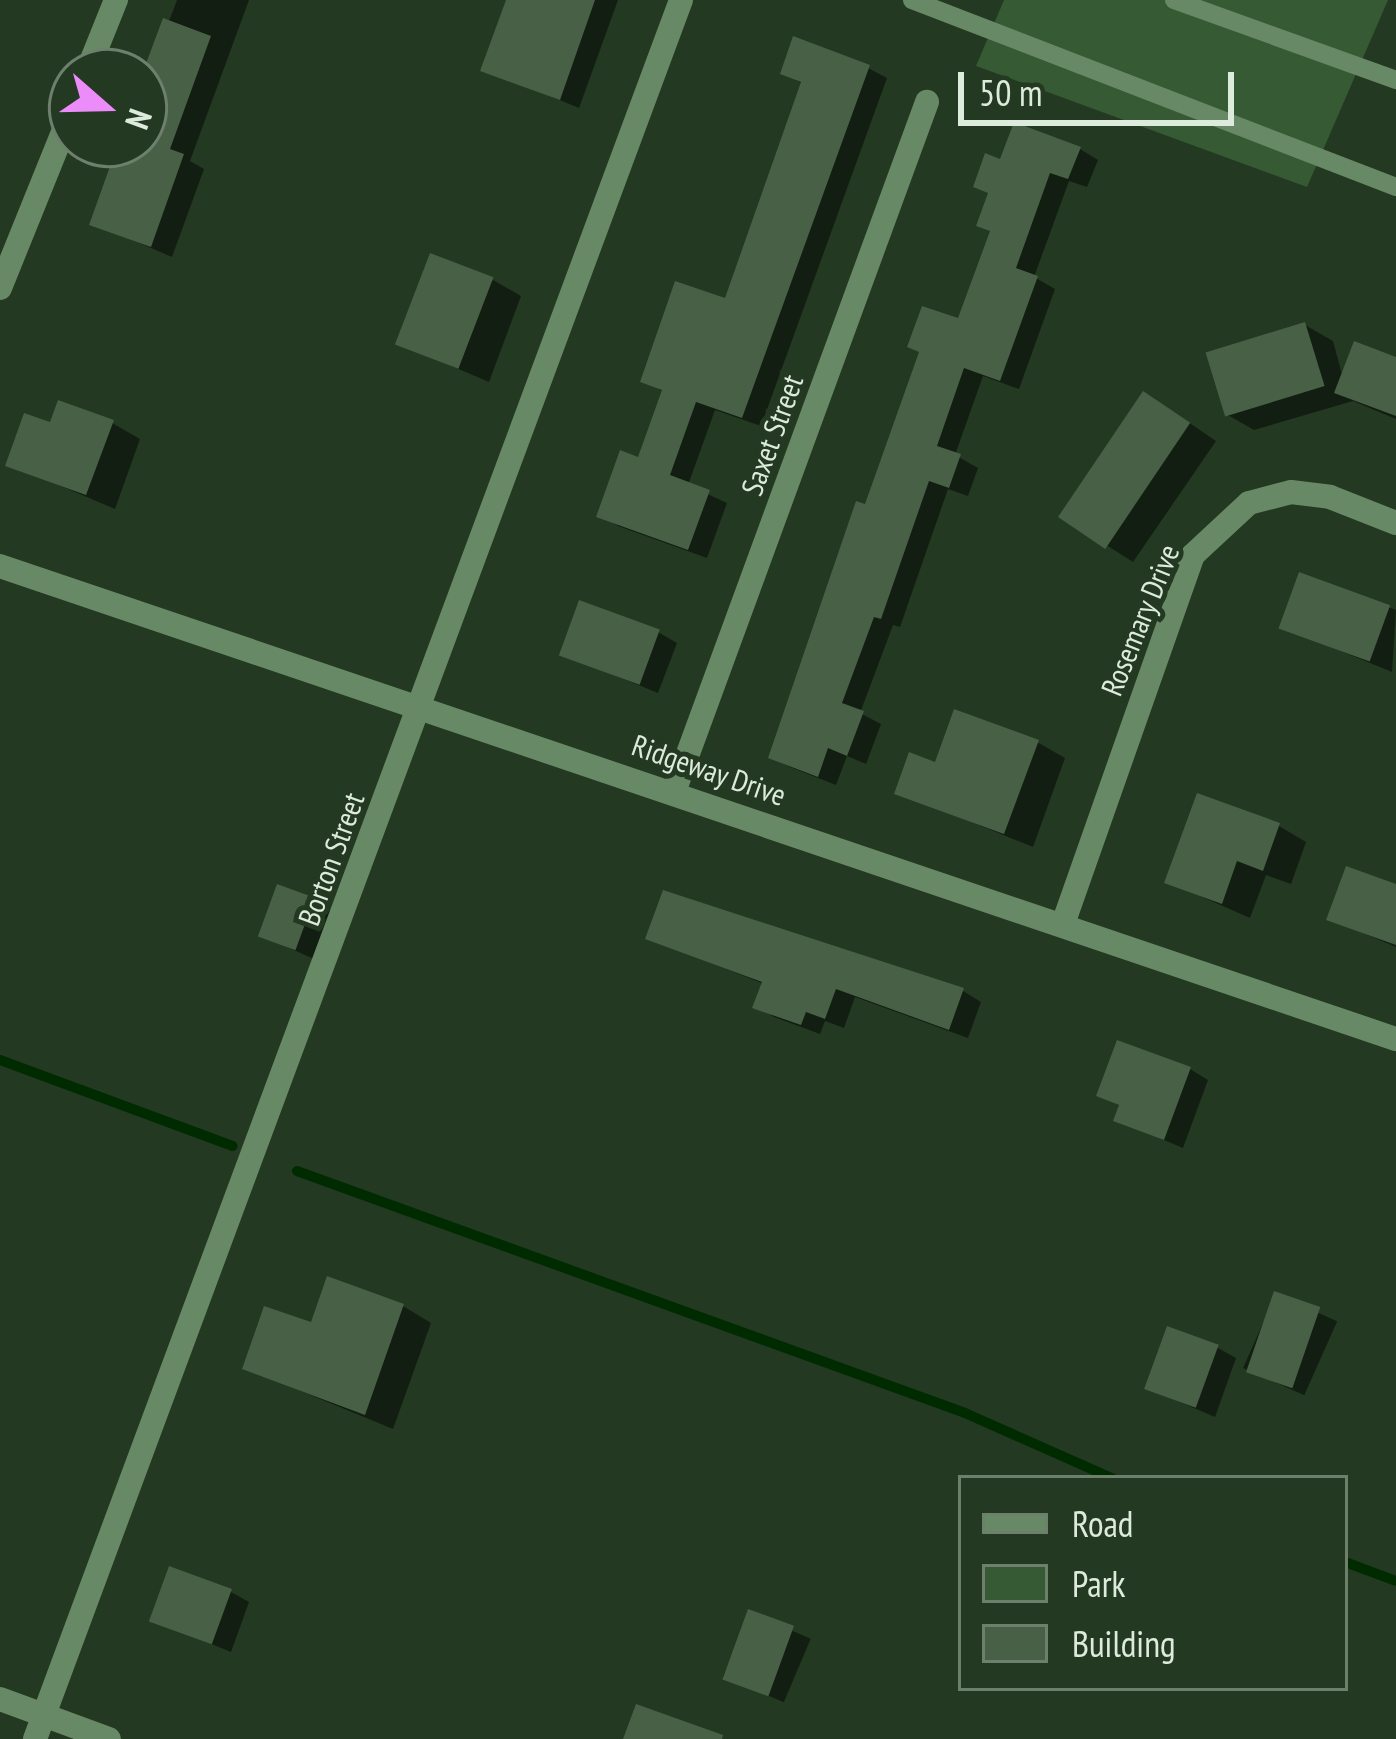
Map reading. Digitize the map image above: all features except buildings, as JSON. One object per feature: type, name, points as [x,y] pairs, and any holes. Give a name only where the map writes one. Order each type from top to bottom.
[{"type":"street","points":[[97,48],[116,0]]},
{"type":"street","name":"Borton Street","points":[[39,1727],[681,0]]},
{"type":"street","name":"Saxet Street","points":[[674,789],[927,102]]},
{"type":"street","points":[[0,288],[49,168]]},
{"type":"street","name":"Rosemary Drive","points":[[1063,924],[1192,555],[1249,503],[1291,493],[1330,497],[1396,523]]},
{"type":"street","name":"Ridgeway Drive","points":[[0,566],[674,789],[1396,1039]]},
{"type":"street","points":[[0,1699],[39,1727],[109,1739]]},
{"type":"lane","points":[[912,0],[1396,187]]},
{"type":"lane","points":[[1174,0],[1396,80]]},
{"type":"green space","points":[[1004,0],[1388,0],[1307,187],[976,66]]},
{"type":"waterway","points":[[0,1060],[233,1146]]},
{"type":"waterway","points":[[297,1171],[965,1413],[1105,1475]]},
{"type":"waterway","points":[[1348,1563],[1396,1581]]}]
